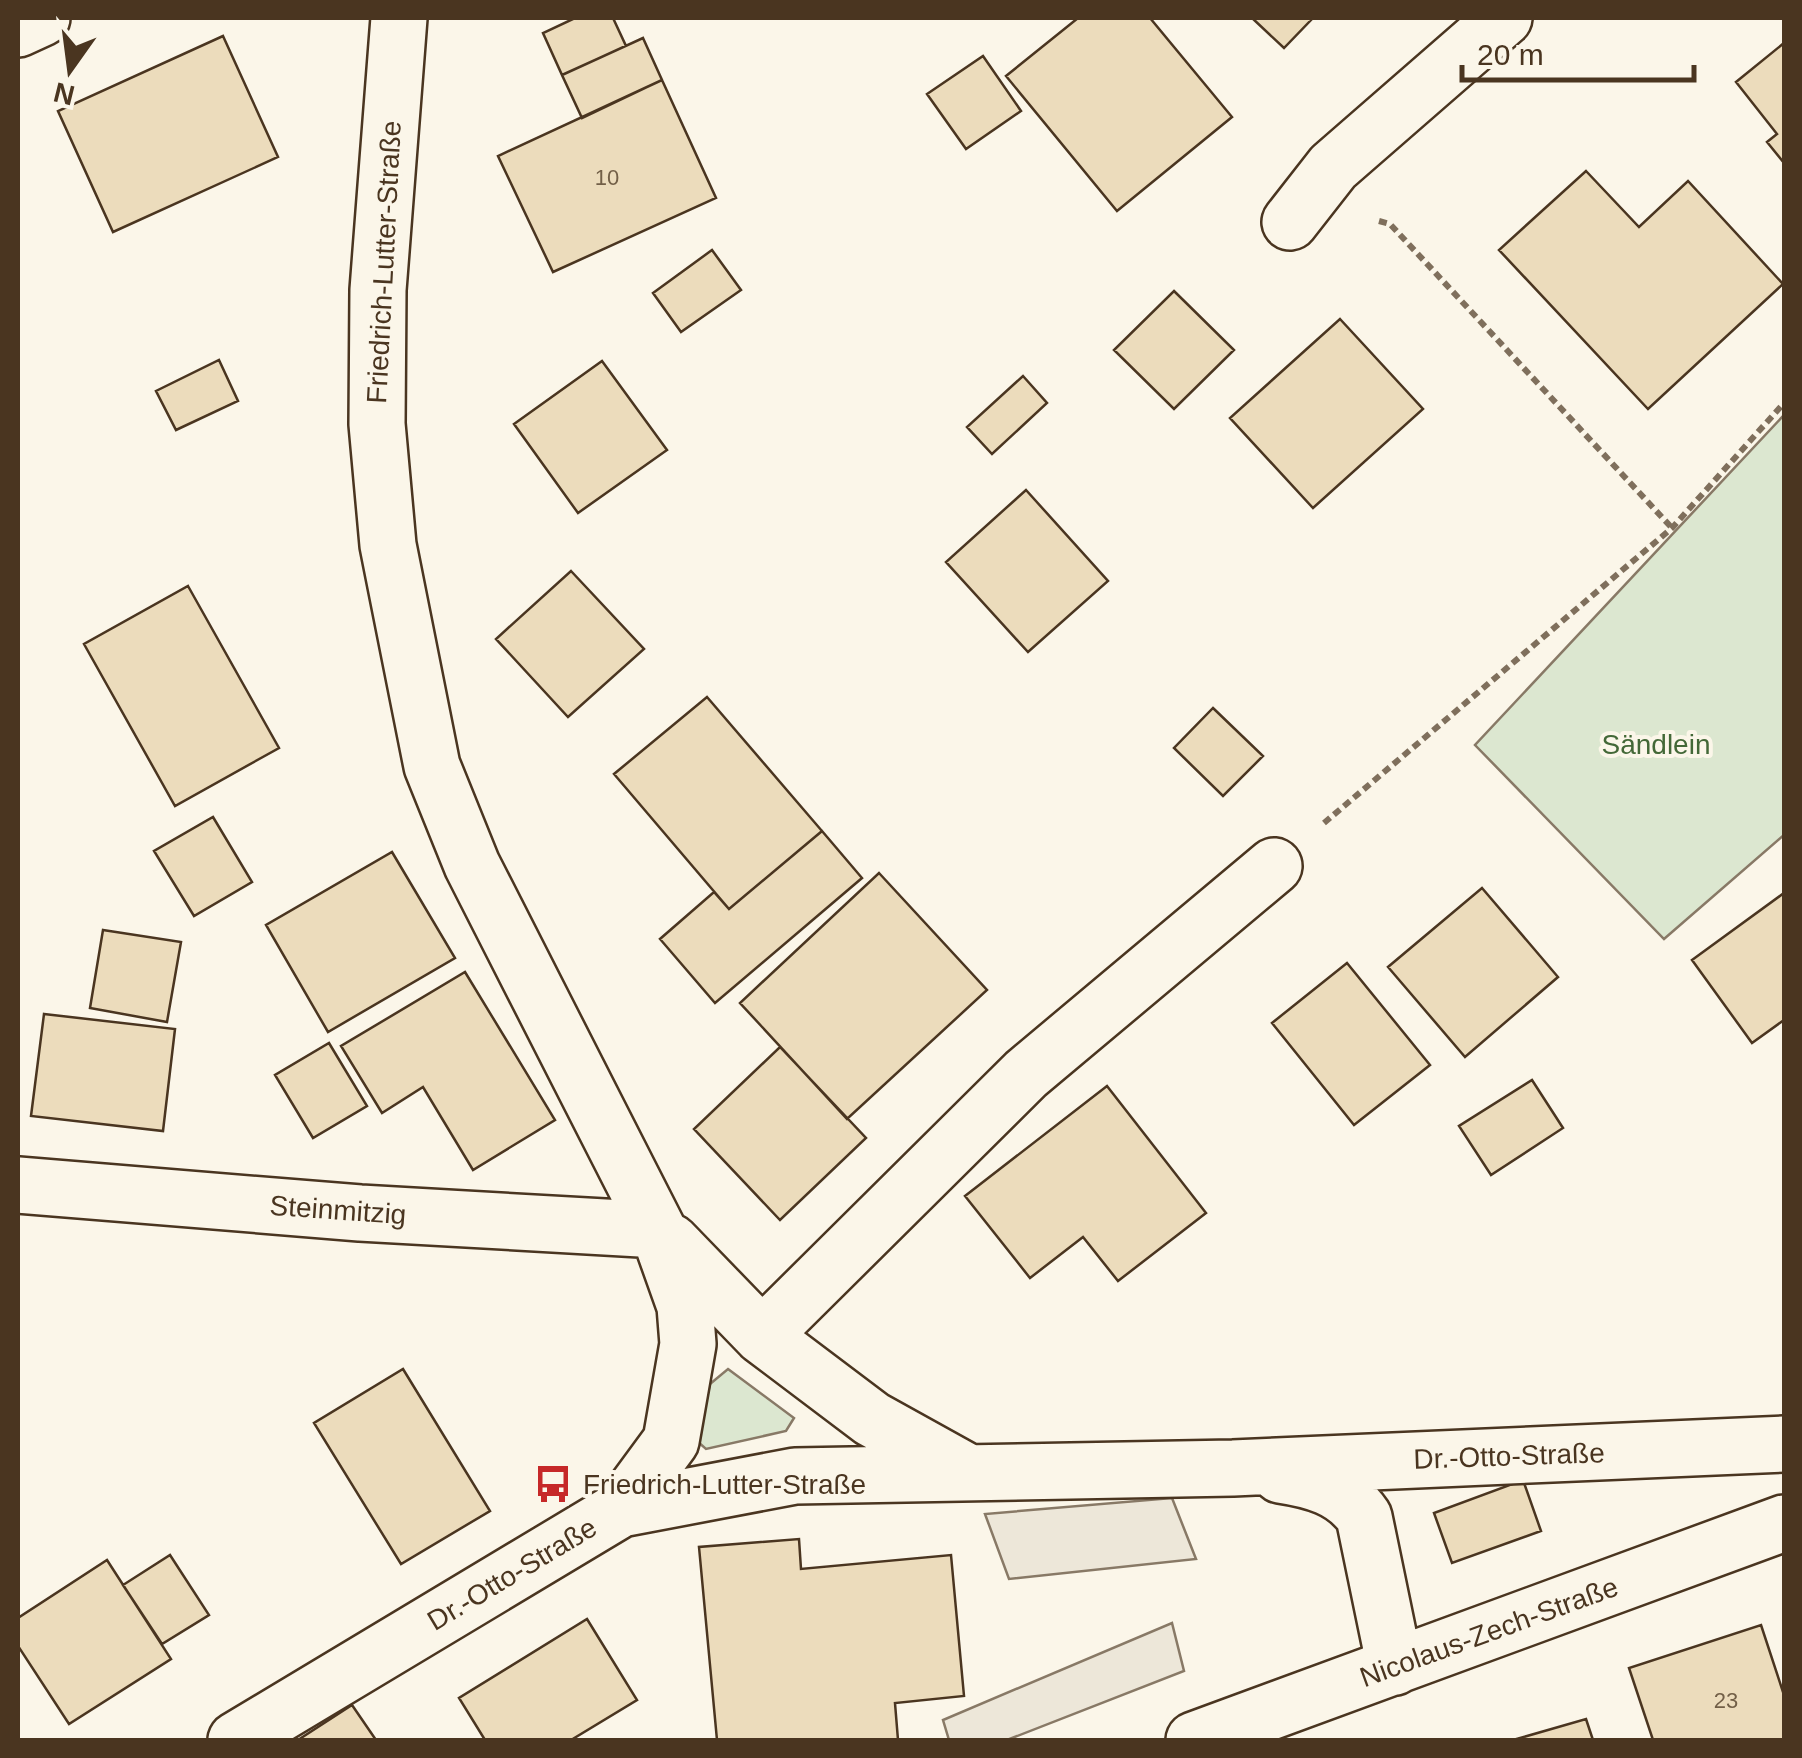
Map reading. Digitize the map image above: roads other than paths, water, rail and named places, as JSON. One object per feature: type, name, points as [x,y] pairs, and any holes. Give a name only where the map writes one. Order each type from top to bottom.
[{"type":"street","points":[[18,29],[42,18]]},
{"type":"street","name":"Friedrich-Lutter-Straße","points":[[399,18],[378,290],[376,424],[388,545],[432,766],[472,865],[658,1230],[686,1306],[688,1344],[670,1441],[621,1509]]},
{"type":"street","points":[[1290,222],[1333,167],[1504,18]]},
{"type":"street","points":[[762,1336],[1026,1074],[1274,866]]},
{"type":"street","name":"Steinmitzig","points":[[18,1185],[360,1213],[658,1230]]},
{"type":"street","name":"Friedrich-Lutter-Straße","points":[[658,1230],[762,1336],[872,1419],[968,1472]]},
{"type":"street","name":"Dr.-Otto-Straße","points":[[236,1740],[621,1509],[796,1476],[1233,1468],[1784,1444]]},
{"type":"street","name":"Dr.-Otto-Straße","points":[[1233,1468],[1319,1481],[1358,1507],[1364,1516],[1379,1578],[1394,1667]]},
{"type":"street","name":"Nicolaus-Zech-Straße","points":[[1194,1740],[1784,1524]]},
{"type":"place","name":"Friedrich-Lutter-Straße","points":[[553,1484]]},
{"type":"park label","name":"Sändlein","points":[[1656,744]]}]
